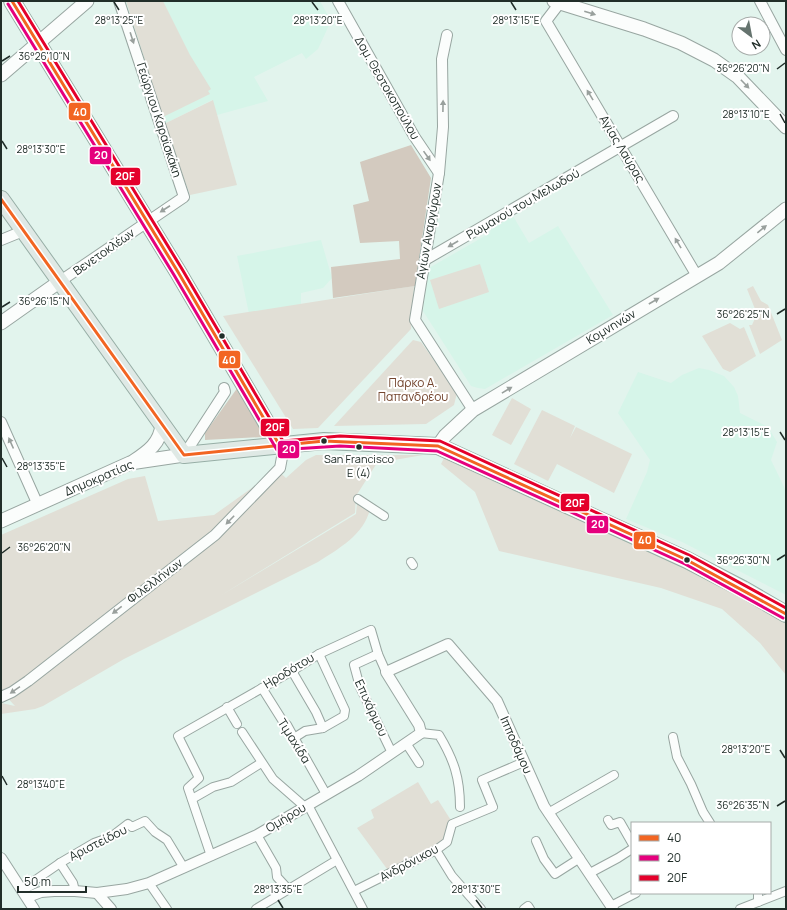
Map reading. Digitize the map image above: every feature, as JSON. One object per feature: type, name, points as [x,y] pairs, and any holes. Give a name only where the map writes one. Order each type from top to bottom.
[{"type":"main road","points":[[12,1],[178,272],[280,446]]},
{"type":"main road","points":[[1,199],[184,455]]},
{"type":"main road","name":"Δημοκρατίας","points":[[184,455],[340,441],[438,446],[687,560],[743,589],[786,614]]},
{"type":"street","points":[[1,75],[87,1]]},
{"type":"street","name":"Γεώργιου Καραϊσκάκη","points":[[119,1],[184,197],[147,222]]},
{"type":"street","name":"Δομ. Θεοτοκοπούλου","points":[[338,1],[376,71],[414,136],[438,171]]},
{"type":"street","points":[[760,1],[786,50]]},
{"type":"street","points":[[559,2],[644,29],[681,43],[714,60],[738,77],[786,127]]},
{"type":"street","name":"Αγίας Λαύρας","points":[[559,2],[546,21],[698,276]]},
{"type":"street","name":"Αγίων Αναργύρων","points":[[447,35],[442,59],[443,128],[438,171],[415,320],[473,410]]},
{"type":"street","name":"Ρωμανού του Μελωδού","points":[[425,260],[673,116]]},
{"type":"street","name":"Κομνηνών","points":[[438,446],[445,436],[473,410],[719,263],[786,209]]},
{"type":"street","name":"Βενετοκλέων","points":[[1,323],[147,222]]},
{"type":"street","points":[[1,240],[23,231]]},
{"type":"street","points":[[184,455],[225,392],[224,388]]},
{"type":"street","points":[[1,422],[38,505]]},
{"type":"street","points":[[130,463],[154,446],[161,435],[162,424]]},
{"type":"street","name":"Φιλελλήνων","points":[[1,697],[12,692],[28,680],[215,534],[280,468],[283,452],[280,446]]},
{"type":"street","name":"Δημοκρατίας","points":[[1,521],[130,463],[184,455]]},
{"type":"street","points":[[358,499],[384,516]]},
{"type":"street","name":"Ηροδότου","points":[[192,799],[188,788],[199,778],[178,736],[292,671],[318,654],[371,630],[378,654]]},
{"type":"street","name":"Ιπποδάμου","points":[[386,672],[448,644],[497,701],[548,813],[558,830],[580,858],[612,907]]},
{"type":"street","points":[[294,738],[305,731],[323,728],[344,716],[345,710],[318,654]]},
{"type":"street","points":[[378,654],[386,672],[419,725],[420,733],[439,735],[449,752],[460,784],[460,807]]},
{"type":"street","name":"Επιχάρμου","points":[[378,654],[354,665],[360,687],[392,753]]},
{"type":"street","points":[[292,671],[316,712],[323,728]]},
{"type":"street","name":"Τιμαχίδα","points":[[262,688],[294,738],[326,794]]},
{"type":"street","points":[[227,707],[237,724]]},
{"type":"street","points":[[242,732],[261,763],[273,779],[306,806],[363,909]]},
{"type":"street","name":"Ομήρου","points":[[25,894],[75,891],[97,893],[127,889],[149,883],[257,835],[392,753],[420,733]]},
{"type":"street","points":[[673,737],[677,757],[692,784],[703,812],[709,822]]},
{"type":"street","points":[[406,743],[419,763]]},
{"type":"street","name":"Ανδρόνικου","points":[[354,891],[436,850],[446,842],[452,824],[493,808],[482,780],[524,762]]},
{"type":"street","points":[[211,856],[192,799],[213,787],[231,782],[261,763]]},
{"type":"street","points":[[548,813],[614,775]]},
{"type":"street","points":[[608,820],[611,825],[620,822],[631,841]]},
{"type":"street","name":"Αριστείδου","points":[[25,894],[34,884],[34,881],[60,863],[94,843],[111,837],[128,824],[132,827],[145,821],[155,832],[167,840],[184,868]]},
{"type":"street","points":[[257,835],[276,868],[277,877],[288,889]]},
{"type":"street","points":[[536,841],[544,859],[555,874],[580,858]]},
{"type":"street","points":[[590,873],[618,858],[631,849]]},
{"type":"street","points":[[436,850],[452,876],[481,909]]},
{"type":"street","points":[[1,858],[34,909]]},
{"type":"street","points":[[256,909],[277,895],[285,893],[288,889],[337,860]]},
{"type":"street","points":[[60,863],[73,883],[75,891]]},
{"type":"street","points":[[149,883],[167,909]]},
{"type":"street","points":[[740,909],[786,891]]},
{"type":"street","points":[[97,893],[111,909]]},
{"type":"street","points":[[612,907],[634,894]]},
{"type":"street","points":[[758,894],[758,902]]},
{"type":"street","points":[[524,909],[528,906],[530,909]]},
{"type":"shaded area","points":[[124,1],[320,1],[331,21],[318,49],[306,59],[302,53],[254,77],[268,101],[217,115],[212,100],[164,124]]},
{"type":"shaded area","points":[[411,145],[431,178],[415,286],[333,298],[331,267],[400,259],[399,241],[360,243],[353,205],[369,201],[360,162]]},
{"type":"shaded area","points":[[513,216],[529,243],[558,226],[613,315],[485,389],[478,388],[471,386],[423,311],[429,268],[490,233],[491,228]]},
{"type":"shaded area","points":[[321,240],[332,278],[323,288],[301,293],[301,305],[249,314],[237,256]]},
{"type":"shaded area","points":[[699,368],[724,376],[734,387],[738,396],[740,413],[768,427],[777,442],[771,460],[786,491],[786,595],[682,542],[626,519],[647,472],[650,460],[618,413],[638,372],[671,383],[682,375]]},
{"type":"shaded area","points":[[238,387],[261,425],[263,437],[205,440],[205,433]]},
{"type":"green space","points":[[126,1],[163,1],[190,55],[211,89],[208,91],[210,94],[163,117]]},
{"type":"green space","points":[[213,100],[237,185],[190,195],[164,124]]},
{"type":"green space","points":[[480,264],[489,292],[439,309],[430,280]]},
{"type":"green space","points":[[414,286],[411,329],[318,428],[293,429],[223,316]]},
{"type":"green space","points":[[753,286],[761,301],[768,305],[782,340],[760,354],[749,325],[752,325],[757,314],[747,289]]},
{"type":"green space","points":[[730,323],[740,329],[744,327],[756,356],[730,372],[723,369],[702,336]]},
{"type":"green space","name":"Πάρκο Α. Παπανδρέου","points":[[413,340],[421,342],[457,393],[454,405],[426,424],[334,426]]},
{"type":"green space","points":[[512,398],[531,409],[511,445],[492,435]]},
{"type":"green space","points":[[542,410],[575,426],[570,438],[576,427],[632,454],[614,493],[557,464],[548,481],[514,464]]},
{"type":"green space","points":[[316,455],[423,455],[377,463],[356,496],[355,513],[220,596],[356,514],[357,503],[370,509],[367,518],[356,534],[342,546],[318,562],[124,659],[43,706],[35,709],[1,714],[1,703],[15,706],[1,691],[1,535],[128,479],[145,476],[158,521],[214,515],[277,470],[286,478],[306,460]]},
{"type":"green space","points":[[444,458],[655,552],[740,594],[786,623],[786,675],[760,643],[722,609],[661,588],[499,551],[475,492],[441,464]]},
{"type":"green space","points":[[418,782],[431,804],[438,800],[452,822],[446,841],[390,873],[357,828],[374,818],[371,810]]},
{"type":"transit line","name":"40","points":[[12,1],[178,272],[280,446]]},
{"type":"transit line","name":"20F","points":[[18,1],[182,269],[283,441],[340,436],[440,441],[689,555],[786,608]]},
{"type":"transit line","name":"20","points":[[8,4],[174,275],[277,450],[340,446],[437,451],[685,564],[783,618]]},
{"type":"transit line","name":"40","points":[[1,199],[184,455],[324,441],[438,446],[687,560],[786,614]]},
{"type":"place","name":"San Francisco E (4)","points":[[359,447]]}]
